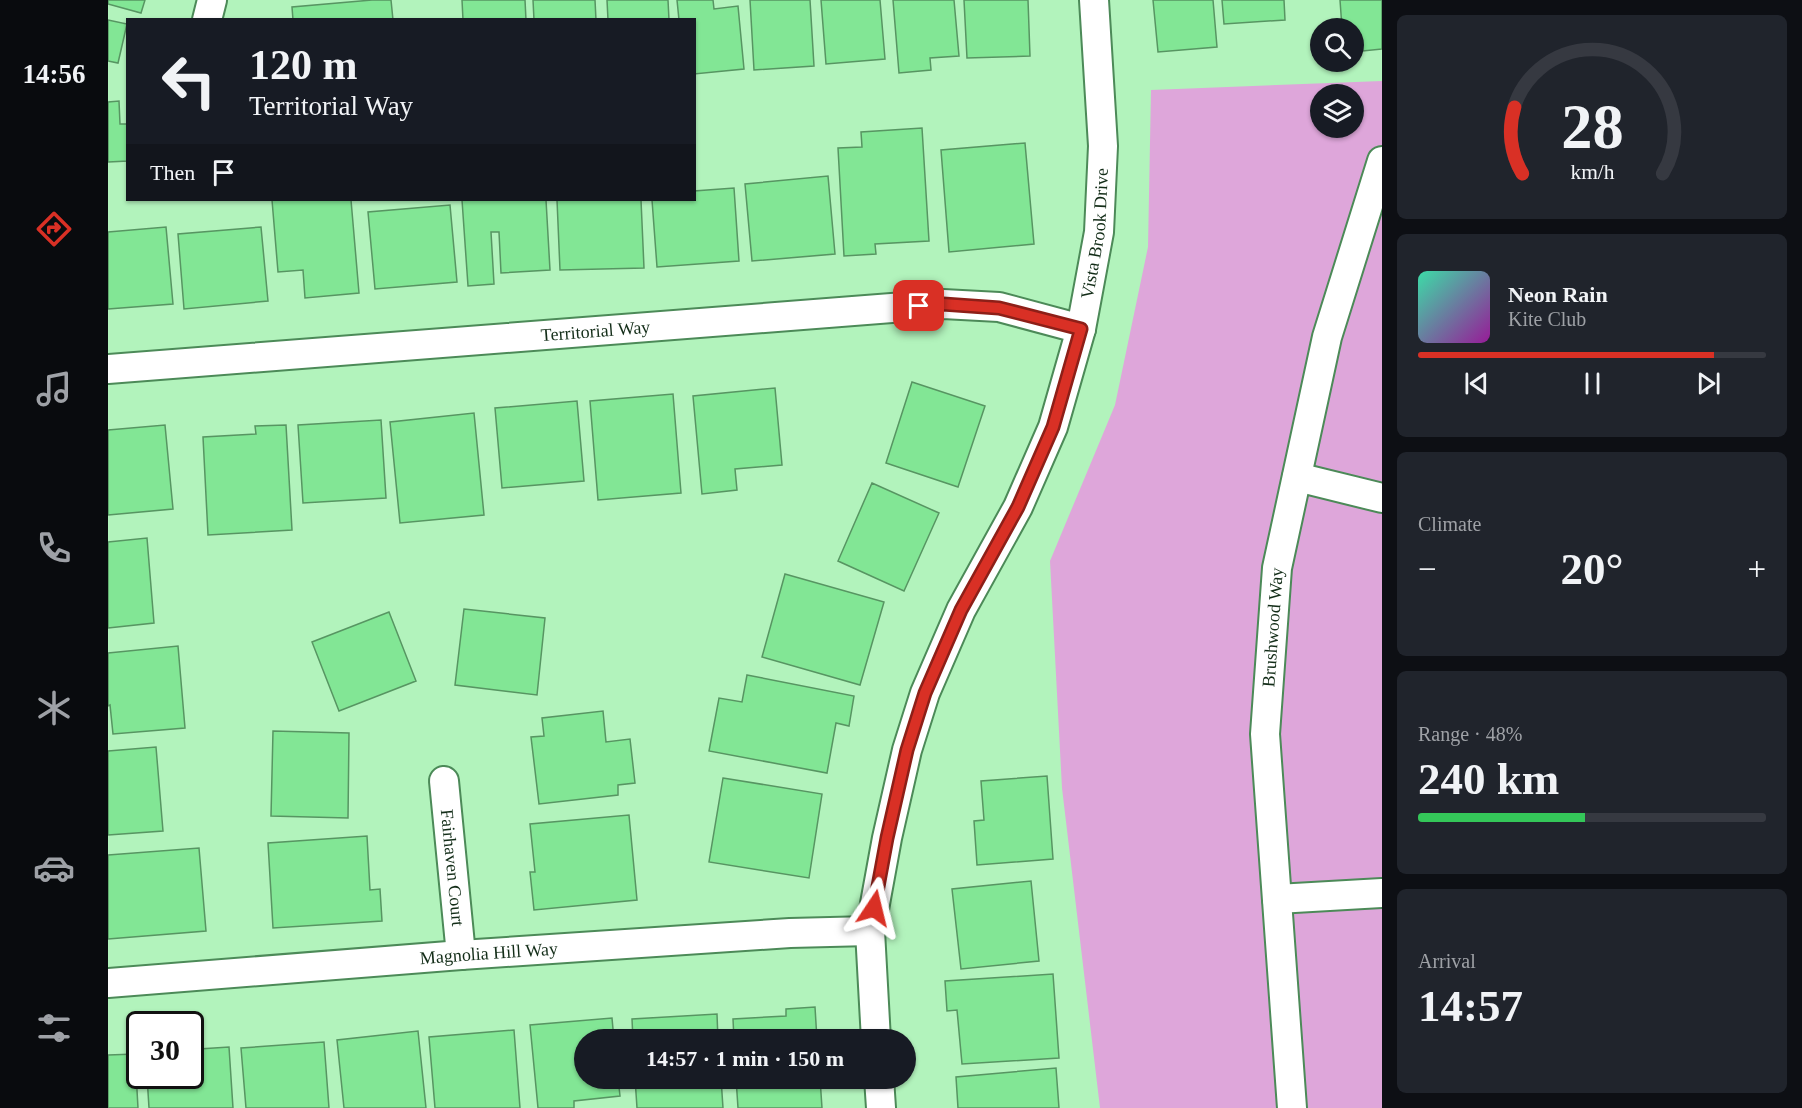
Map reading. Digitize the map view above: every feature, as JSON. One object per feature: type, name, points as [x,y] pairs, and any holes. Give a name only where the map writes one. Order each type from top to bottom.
[{"type":"street","points":[[208,18],[212,0]]},
{"type":"street","name":"Vista Brook Drive","points":[[875,1029],[870,931],[887,838],[907,750],[925,693],[961,610],[1018,507],[1053,427],[1081,329],[1099,232],[1103,146],[1094,0]]},
{"type":"street","name":"Brushwood Way","points":[[1292,1108],[1265,734],[1277,568],[1327,337],[1382,161]]},
{"type":"street","name":"Territorial Way","points":[[108,369],[943,304],[999,308],[1081,329]]},
{"type":"street","points":[[1297,477],[1382,498]]},
{"type":"street","name":"Fairhaven Court","points":[[444,781],[461,956]]},
{"type":"street","points":[[1277,899],[1382,894]]},
{"type":"street","name":"Magnolia Hill Way","points":[[108,983],[790,933],[870,931]]},
{"type":"street","points":[[880,1089],[881,1108]]},
{"type":"shaded area","points":[[1382,81],[1382,1108],[1100,1108],[1062,788],[1050,561],[1115,405],[1148,247],[1151,90]]},
{"type":"building","points":[[108,0],[145,0],[141,13],[108,4]]},
{"type":"building","points":[[391,0],[393,18],[293,18],[292,7]]},
{"type":"building","points":[[462,0],[525,0],[526,18],[463,18]]},
{"type":"building","points":[[533,0],[595,0],[596,18],[534,18]]},
{"type":"building","points":[[607,0],[668,0],[669,18],[608,18]]},
{"type":"building","points":[[677,0],[713,0],[714,9],[738,6],[744,69],[696,74],[696,18],[679,18]]},
{"type":"building","points":[[750,0],[810,0],[814,66],[754,70]]},
{"type":"building","points":[[821,0],[880,0],[885,59],[826,64]]},
{"type":"building","points":[[893,0],[954,0],[959,56],[930,58],[931,70],[899,73]]},
{"type":"building","points":[[964,0],[1028,0],[1030,56],[967,58]]},
{"type":"building","points":[[1153,0],[1213,0],[1217,47],[1158,52]]},
{"type":"building","points":[[1222,0],[1284,0],[1285,20],[1224,24]]},
{"type":"building","points":[[1340,0],[1382,0],[1382,49],[1364,51],[1364,18],[1341,18]]},
{"type":"building","points":[[108,20],[126,24],[118,63],[108,61]]},
{"type":"building","points":[[119,101],[120,124],[126,124],[126,161],[108,162],[108,102]]},
{"type":"building","points":[[922,128],[929,241],[875,244],[876,254],[844,256],[838,148],[862,147],[861,132]]},
{"type":"building","points":[[1025,143],[1034,244],[949,252],[941,150]]},
{"type":"building","points":[[828,176],[835,254],[752,261],[745,184]]},
{"type":"building","points":[[734,188],[739,261],[657,267],[652,201],[696,201],[696,191]]},
{"type":"building","points":[[272,201],[351,201],[359,293],[305,298],[303,270],[278,272]]},
{"type":"building","points":[[462,201],[546,201],[550,270],[501,273],[499,232],[491,232],[494,284],[468,286]]},
{"type":"building","points":[[557,201],[641,201],[644,268],[560,270]]},
{"type":"building","points":[[450,205],[457,282],[375,289],[368,212]]},
{"type":"building","points":[[166,227],[173,304],[108,309],[108,232]]},
{"type":"building","points":[[261,227],[268,301],[184,309],[178,234]]},
{"type":"building","points":[[912,382],[985,406],[958,487],[886,463]]},
{"type":"building","points":[[775,388],[782,465],[735,469],[737,490],[702,494],[693,396]]},
{"type":"building","points":[[673,394],[681,493],[598,500],[590,401]]},
{"type":"building","points":[[577,401],[584,481],[502,488],[495,408]]},
{"type":"building","points":[[474,413],[484,515],[400,523],[390,422]]},
{"type":"building","points":[[381,420],[386,498],[303,503],[298,425]]},
{"type":"building","points":[[165,425],[173,509],[108,515],[108,430]]},
{"type":"building","points":[[286,425],[292,530],[208,535],[203,437],[256,434],[255,426]]},
{"type":"building","points":[[872,483],[939,513],[904,591],[838,561]]},
{"type":"building","points":[[147,538],[154,623],[108,628],[108,542]]},
{"type":"building","points":[[785,574],[884,602],[860,685],[762,657]]},
{"type":"building","points":[[464,609],[545,618],[537,695],[455,685]]},
{"type":"building","points":[[389,612],[416,681],[339,711],[312,642]]},
{"type":"building","points":[[178,646],[185,728],[113,734],[110,705],[108,706],[108,653]]},
{"type":"building","points":[[747,675],[854,696],[849,726],[836,723],[827,773],[709,751],[719,698],[742,702]]},
{"type":"building","points":[[603,711],[606,742],[630,739],[635,783],[618,785],[618,795],[539,804],[531,737],[544,736],[542,718]]},
{"type":"building","points":[[273,731],[349,733],[348,818],[271,816]]},
{"type":"building","points":[[156,747],[163,831],[108,835],[108,751]]},
{"type":"building","points":[[1047,776],[1053,859],[977,865],[974,821],[984,820],[981,781]]},
{"type":"building","points":[[723,778],[822,794],[809,878],[709,862]]},
{"type":"building","points":[[629,815],[637,900],[534,910],[530,872],[535,872],[530,824]]},
{"type":"building","points":[[367,836],[370,890],[380,889],[382,921],[273,928],[268,843]]},
{"type":"building","points":[[199,848],[206,931],[108,939],[108,855]]},
{"type":"building","points":[[1031,881],[1039,961],[961,969],[952,889]]},
{"type":"building","points":[[1053,974],[1059,1058],[962,1064],[957,1010],[947,1011],[945,981]]},
{"type":"building","points":[[815,1007],[816,1029],[733,1029],[733,1019],[786,1016],[786,1009]]},
{"type":"building","points":[[717,1014],[718,1029],[632,1029],[632,1019]]},
{"type":"building","points":[[612,1018],[613,1029],[574,1029],[574,1089],[619,1089],[620,1096],[574,1101],[574,1108],[538,1108],[530,1025]]},
{"type":"building","points":[[514,1030],[520,1108],[435,1108],[429,1037]]},
{"type":"building","points":[[418,1031],[426,1108],[344,1108],[337,1040]]},
{"type":"building","points":[[324,1042],[329,1108],[246,1108],[241,1048]]},
{"type":"building","points":[[229,1047],[233,1108],[149,1108],[148,1089],[204,1089],[204,1049]]},
{"type":"building","points":[[126,1054],[126,1089],[137,1089],[138,1108],[108,1108],[108,1055]]},
{"type":"building","points":[[1056,1068],[1059,1108],[958,1108],[956,1077]]},
{"type":"building","points":[[636,1089],[722,1089],[723,1108],[637,1108]]},
{"type":"building","points":[[737,1089],[821,1089],[822,1108],[738,1108]]},
{"type":"route","points":[[874,908],[907,750],[925,693],[961,610],[1018,507],[1053,427],[1081,329],[999,308],[943,304],[919,306]]}]
